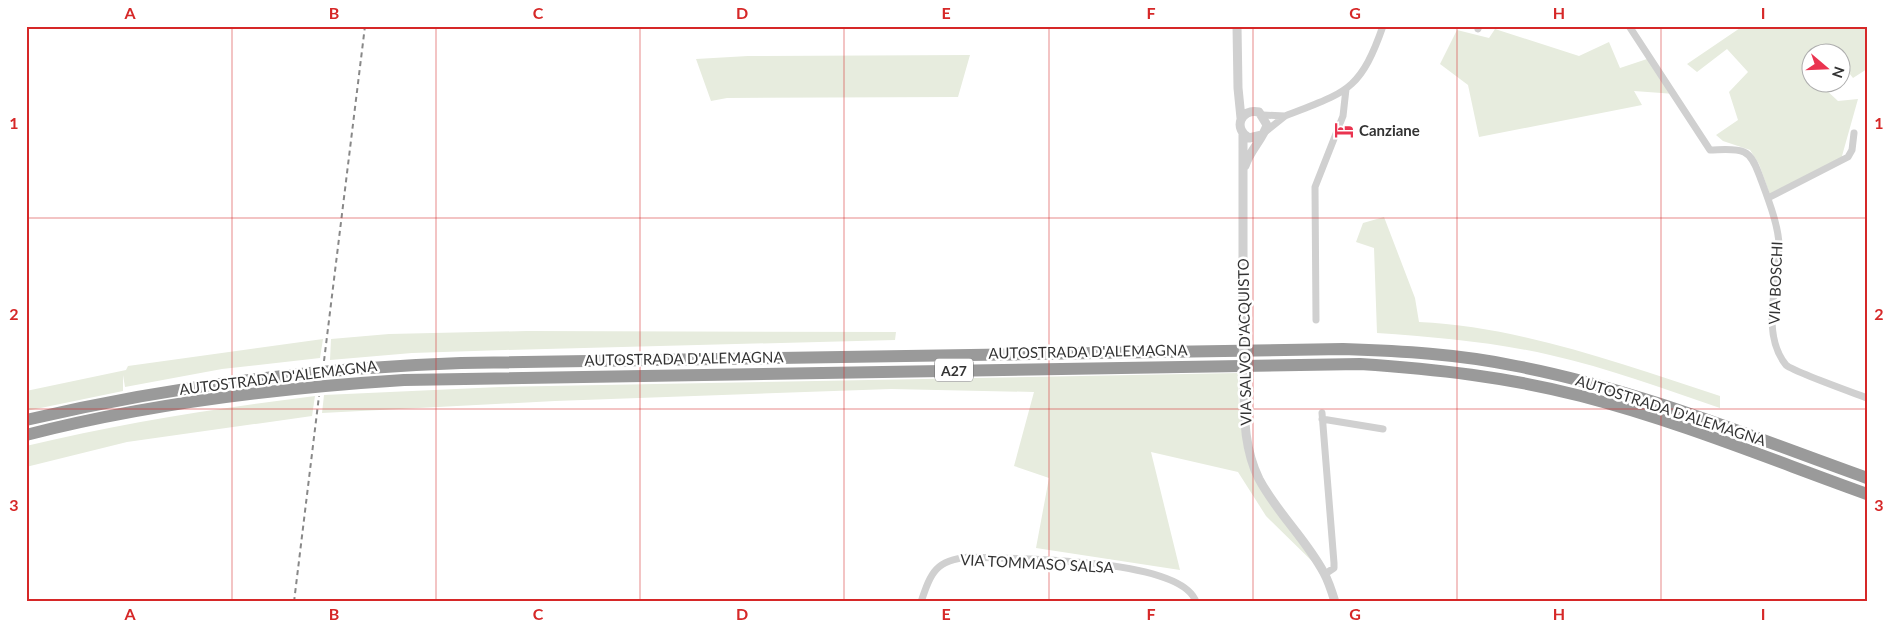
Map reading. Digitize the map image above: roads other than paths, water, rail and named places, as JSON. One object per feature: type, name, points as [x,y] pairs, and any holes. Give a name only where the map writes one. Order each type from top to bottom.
[{"type":"highway","name":"AUTOSTRADA D'ALEMAGNA","points":[[26,420],[120,399],[210,384],[301,372],[382,366],[480,362],[1343,349],[1392,351],[1484,360],[1580,380],[1677,410],[1867,478]]},
{"type":"highway","name":"AUTOSTRADA D'ALEMAGNA","points":[[26,436],[205,399],[299,388],[404,380],[1360,364],[1463,372],[1582,396],[1666,422],[1867,494]]},
{"type":"street","name":"VIA SALVO D'ACQUISTO","points":[[1237,26],[1240,128],[1244,135],[1242,178],[1244,429],[1259,477],[1275,506],[1296,532],[1325,574],[1335,602]]},
{"type":"street","points":[[1244,135],[1249,138],[1264,133],[1285,116],[1346,89],[1359,78],[1368,66],[1383,26]]},
{"type":"street","name":"VIA BOSCHI","points":[[1629,26],[1710,150],[1743,152],[1750,156],[1768,198],[1779,245],[1773,297],[1777,350],[1788,366],[1867,398]]},
{"type":"street","points":[[1238,88],[1244,102],[1259,113],[1267,125],[1264,133]]},
{"type":"street","points":[[1316,320],[1315,188],[1343,116],[1346,89]]},
{"type":"street","points":[[1241,118],[1250,111],[1285,116]]},
{"type":"street","name":"VIA SALVO D'ACQUISTO","points":[[1242,178],[1249,155],[1264,133]]},
{"type":"street","points":[[1768,198],[1848,157],[1852,150],[1854,133]]},
{"type":"street","points":[[1325,574],[1334,568],[1334,563],[1322,416],[1383,429]]},
{"type":"street","name":"VIA TOMMASO SALSA","points":[[922,602],[926,586],[940,563],[951,558],[969,557],[1116,565],[1174,580],[1189,590],[1196,602]]},
{"type":"railway","points":[[324,361],[365,26]]},
{"type":"railway","points":[[294,602],[319,396]]},
{"type":"place","name":"Canziane","points":[[1344,130]]}]
